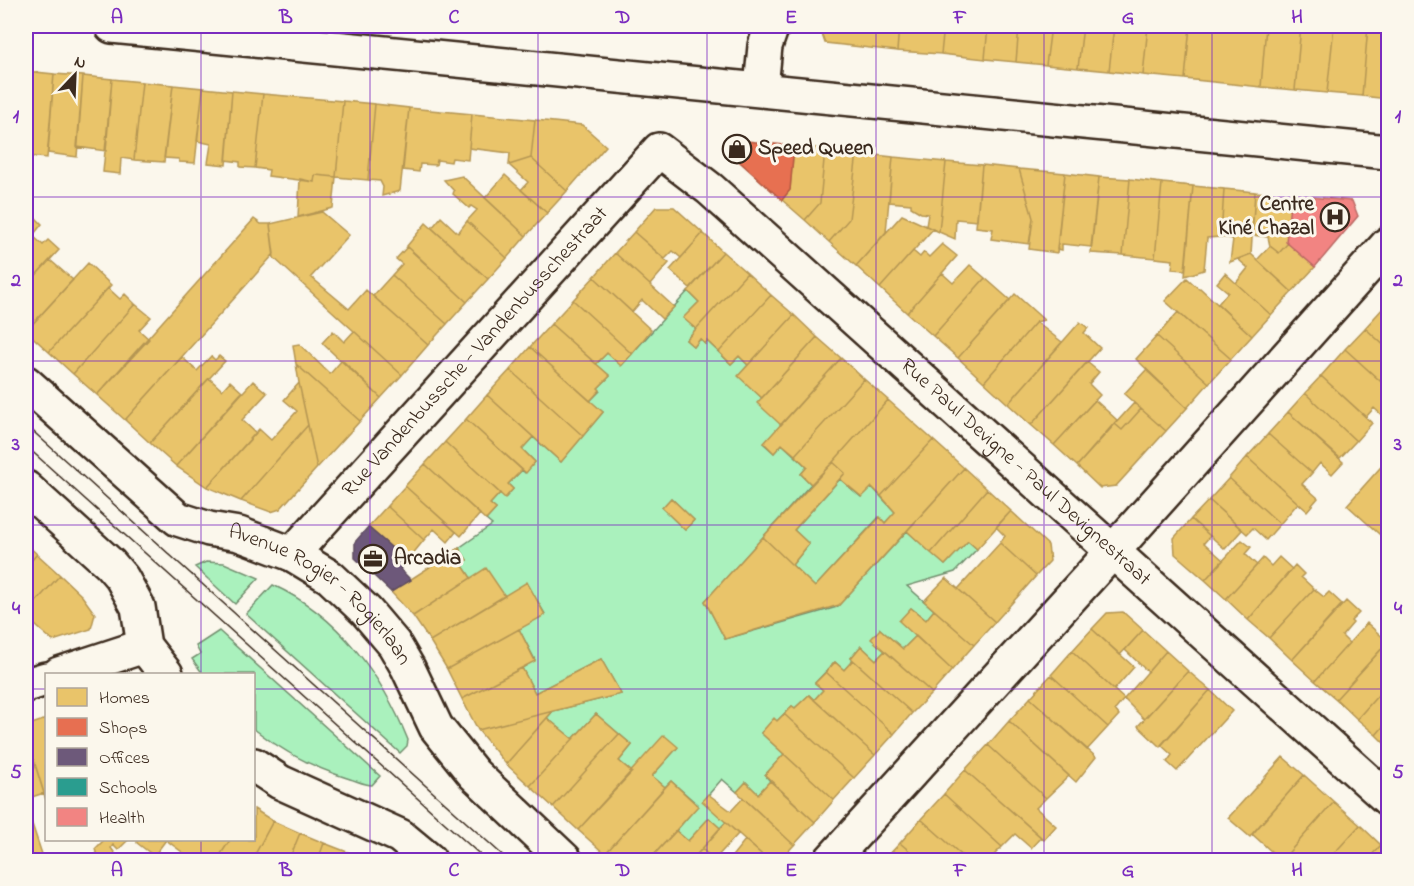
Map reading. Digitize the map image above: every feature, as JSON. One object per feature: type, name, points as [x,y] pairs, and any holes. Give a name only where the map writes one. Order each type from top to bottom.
[{"type":"street","points":[[112,26],[224,31],[586,73],[761,88],[1389,152]]},
{"type":"street","points":[[761,88],[765,46],[772,26]]},
{"type":"street","name":"Rue Paul Devigne - Paul Devignestraat","points":[[659,150],[718,197],[1389,799]]},
{"type":"street","name":"Rue Vandenbussche - Vandenbusschestraat","points":[[292,554],[340,504],[659,150]]},
{"type":"street","points":[[831,861],[1389,244]]},
{"type":"street","name":"Avenue Rogier - Rogierlaan","points":[[26,383],[178,519],[209,529],[239,534],[292,554],[330,577],[366,611],[394,644],[424,698],[436,727],[474,774],[565,861]]},
{"type":"street","points":[[26,488],[110,564],[122,578],[138,607],[144,646],[164,673]]},
{"type":"street","points":[[65,673],[144,646]]},
{"type":"street","points":[[26,685],[45,679]]},
{"type":"street","points":[[255,766],[280,783],[400,836],[429,861]]},
{"type":"green space","points":[[688,291],[699,302],[684,318],[696,329],[686,340],[694,347],[700,339],[705,344],[707,341],[731,364],[739,356],[748,365],[739,376],[762,398],[781,425],[764,444],[774,453],[782,444],[807,467],[801,474],[811,484],[705,601],[725,639],[837,607],[907,531],[945,565],[968,541],[977,549],[955,572],[907,586],[934,610],[926,620],[911,608],[900,621],[916,636],[903,649],[880,629],[885,651],[876,660],[861,646],[844,670],[835,662],[815,683],[823,690],[814,700],[809,695],[795,708],[792,706],[777,721],[774,719],[761,733],[784,754],[765,775],[770,781],[758,794],[746,782],[737,792],[722,779],[703,801],[726,822],[720,828],[709,818],[688,841],[676,831],[698,805],[671,781],[665,787],[652,776],[678,747],[632,772],[619,761],[632,745],[596,714],[573,739],[547,718],[553,711],[621,694],[601,659],[535,693],[522,668],[535,660],[519,629],[545,614],[527,583],[505,596],[471,578],[461,563],[467,560],[459,548],[492,525],[486,520],[496,509],[490,504],[500,493],[506,497],[513,489],[508,484],[522,470],[525,473],[535,462],[522,449],[533,437],[561,462],[603,412],[590,401],[600,391],[598,388],[610,376],[596,364],[607,353],[622,365]],"holes":[[[671,498],[694,520],[685,530],[662,508]]]},
{"type":"green space","points":[[840,479],[861,497],[872,487],[895,512],[885,523],[879,517],[815,587],[792,565],[809,544],[794,530]]},
{"type":"green space","points":[[206,562],[224,563],[259,578],[235,604],[195,567]]},
{"type":"green space","points":[[273,585],[318,613],[355,649],[371,670],[408,740],[407,746],[400,753],[246,614]]},
{"type":"green space","points":[[219,631],[380,776],[372,785],[364,784],[311,764],[276,745],[255,730],[255,673],[202,673],[192,659],[200,654],[196,646]]},
{"type":"building: Homes","points":[[823,26],[899,26],[897,51],[825,43],[820,29]]},
{"type":"building: Homes","points":[[899,26],[944,26],[941,54],[897,51]]},
{"type":"building: Homes","points":[[944,26],[988,26],[985,59],[941,54]]},
{"type":"building: Homes","points":[[988,26],[1019,26],[1016,62],[985,59]]},
{"type":"building: Homes","points":[[1019,26],[1051,26],[1046,65],[1016,62]]},
{"type":"building: Homes","points":[[1051,26],[1083,26],[1078,68],[1046,65]]},
{"type":"building: Homes","points":[[1083,26],[1114,26],[1109,71],[1078,68]]},
{"type":"building: Homes","points":[[1114,26],[1148,26],[1143,75],[1109,71]]},
{"type":"building: Homes","points":[[1148,26],[1190,26],[1185,79],[1143,75]]},
{"type":"building: Homes","points":[[1190,26],[1266,26],[1261,87],[1185,79]]},
{"type":"building: Homes","points":[[1266,26],[1301,26],[1295,90],[1261,87]]},
{"type":"building: Homes","points":[[1301,26],[1334,26],[1327,93],[1295,90]]},
{"type":"building: Homes","points":[[1334,26],[1368,26],[1362,96],[1327,93]]},
{"type":"building: Homes","points":[[1368,26],[1388,26],[1388,99],[1362,96]]},
{"type":"building: Homes","points":[[26,71],[54,74],[47,158],[26,156]]},
{"type":"building: Homes","points":[[54,74],[83,76],[77,157],[48,153]]},
{"type":"building: Homes","points":[[83,76],[112,79],[106,151],[77,147]]},
{"type":"building: Homes","points":[[112,79],[142,82],[134,160],[121,158],[120,174],[103,172]]},
{"type":"building: Homes","points":[[142,82],[173,85],[164,162],[134,160]]},
{"type":"building: Homes","points":[[173,85],[203,88],[195,163],[164,158]]},
{"type":"building: Homes","points":[[203,88],[232,91],[226,165],[208,163],[211,144],[197,141]]},
{"type":"building: Homes","points":[[232,91],[263,94],[255,168],[240,167],[240,162],[226,160]]},
{"type":"building: Homes","points":[[263,94],[343,101],[336,177],[315,175],[314,182],[268,176],[269,170],[255,168]]},
{"type":"building: Homes","points":[[343,101],[375,104],[368,180],[336,177]]},
{"type":"building: Homes","points":[[375,104],[409,108],[400,191],[382,196],[383,187],[380,181],[368,180]]},
{"type":"building: Homes","points":[[409,108],[472,114],[468,160],[452,158],[451,162],[437,160],[436,165],[420,164],[419,172],[403,170]]},
{"type":"building: Homes","points":[[472,114],[535,120],[531,158],[509,165],[510,153],[469,148]]},
{"type":"building: Homes","points":[[535,120],[582,125],[606,146],[567,191],[531,158]]},
{"type":"building: Homes","points":[[794,146],[825,149],[820,203],[805,220],[782,200],[790,190]]},
{"type":"building: Homes","points":[[825,149],[857,153],[849,219],[829,242],[805,220],[820,203]]},
{"type":"building: Homes","points":[[857,153],[893,157],[886,232],[856,266],[829,242],[849,219]]},
{"type":"building: Homes","points":[[893,157],[946,162],[939,232],[926,226],[928,214],[921,213],[911,207],[911,204],[889,202]]},
{"type":"building: Homes","points":[[531,158],[567,191],[547,213],[521,190],[528,182],[509,165]]},
{"type":"building: Homes","points":[[946,162],[982,165],[977,221],[956,219],[955,239],[939,232]]},
{"type":"building: Homes","points":[[982,165],[1019,169],[1033,218],[1029,244],[991,239],[993,229],[976,227]]},
{"type":"building: Homes","points":[[1019,169],[1065,173],[1057,253],[1029,249],[1033,218]]},
{"type":"building: Homes","points":[[1065,173],[1099,177],[1091,247],[1062,244],[1062,250],[1057,249]]},
{"type":"building: Homes","points":[[315,175],[336,177],[333,208],[298,217],[300,179],[314,182]]},
{"type":"building: Homes","points":[[505,175],[547,213],[526,236],[485,198]]},
{"type":"building: Homes","points":[[462,176],[526,236],[507,258],[467,221],[477,210],[471,206],[469,208],[453,194],[454,191],[444,180]]},
{"type":"building: Homes","points":[[1099,177],[1130,179],[1123,255],[1091,253]]},
{"type":"building: Homes","points":[[1130,179],[1162,183],[1155,258],[1123,255]]},
{"type":"building: Homes","points":[[1162,183],[1193,186],[1185,270],[1172,269],[1173,260],[1155,258]]},
{"type":"building: Homes","points":[[1193,186],[1224,189],[1221,237],[1207,238],[1204,270],[1185,276]]},
{"type":"building: Homes","points":[[1224,189],[1255,192],[1251,254],[1230,262],[1233,239],[1221,237]]},
{"type":"building: Homes","points":[[1255,192],[1291,195],[1288,243],[1279,253],[1270,246],[1268,237],[1252,235]]},
{"type":"building: Homes","points":[[656,207],[674,207],[703,233],[681,258],[673,251],[665,259],[634,232]]},
{"type":"building: Homes","points":[[26,208],[42,224],[26,244]]},
{"type":"building: Homes","points":[[322,212],[349,235],[311,277],[349,309],[366,290],[428,345],[402,375],[274,258],[270,224]]},
{"type":"building: Homes","points":[[902,215],[933,229],[880,288],[856,266]]},
{"type":"building: Homes","points":[[441,217],[458,233],[467,221],[507,258],[488,279],[432,228]]},
{"type":"building: Homes","points":[[254,219],[261,224],[270,224],[274,254],[125,420],[97,395]]},
{"type":"building: Homes","points":[[426,223],[488,279],[467,302],[407,246]]},
{"type":"building: Homes","points":[[634,232],[669,263],[650,285],[615,253]]},
{"type":"building: Homes","points":[[703,233],[723,252],[690,288],[670,270]]},
{"type":"building: Homes","points":[[33,236],[43,245],[48,240],[59,250],[26,286],[26,244]]},
{"type":"building: Homes","points":[[1288,243],[1315,267],[1292,292],[1257,260],[1270,246],[1279,253]]},
{"type":"building: Homes","points":[[942,244],[957,256],[907,313],[880,288],[913,251],[920,257],[924,252],[929,257]]},
{"type":"building: Homes","points":[[407,247],[467,302],[447,324],[392,275],[402,264],[396,259]]},
{"type":"building: Homes","points":[[723,252],[747,273],[696,329],[683,318],[699,302],[688,291]]},
{"type":"building: Homes","points":[[615,253],[674,307],[662,319],[642,300],[632,312],[594,277]]},
{"type":"building: Homes","points":[[1251,254],[1292,292],[1271,315],[1236,283],[1248,268],[1238,259]]},
{"type":"building: Homes","points":[[50,260],[73,280],[26,331],[26,286]]},
{"type":"building: Homes","points":[[88,263],[111,285],[49,352],[26,331]]},
{"type":"building: Homes","points":[[970,265],[985,278],[933,336],[907,313],[942,273],[953,283]]},
{"type":"building: Homes","points":[[747,273],[771,295],[719,352],[707,341],[705,344],[700,339],[694,347],[686,340]]},
{"type":"building: Homes","points":[[1225,273],[1271,315],[1252,336],[1218,304],[1228,292],[1217,283]]},
{"type":"building: Homes","points":[[392,275],[447,324],[428,345],[373,296]]},
{"type":"building: Homes","points":[[594,277],[651,330],[632,354],[573,300]]},
{"type":"building: Homes","points":[[985,278],[1010,300],[958,358],[933,336]]},
{"type":"building: Homes","points":[[1187,278],[1252,336],[1231,359],[1165,301]]},
{"type":"building: Homes","points":[[108,288],[120,299],[125,294],[135,304],[73,374],[49,352]]},
{"type":"building: Homes","points":[[1015,294],[1044,320],[1036,322],[984,382],[958,358]]},
{"type":"building: Homes","points":[[771,295],[794,315],[748,365],[739,356],[731,364],[719,352]]},
{"type":"building: Homes","points":[[573,300],[632,354],[621,366],[607,353],[596,364],[551,324]]},
{"type":"building: Homes","points":[[135,304],[151,317],[139,330],[149,339],[97,395],[73,374]]},
{"type":"building: Homes","points":[[1384,307],[1388,311],[1388,349],[1365,328]]},
{"type":"building: Homes","points":[[1178,312],[1231,359],[1209,383],[1157,336]]},
{"type":"building: Homes","points":[[794,315],[817,337],[762,398],[738,376]]},
{"type":"building: Homes","points":[[1036,322],[1062,342],[1008,404],[984,382]]},
{"type":"building: Homes","points":[[1080,322],[1088,328],[1084,333],[1100,348],[1031,425],[1008,404]]},
{"type":"building: Homes","points":[[551,324],[610,376],[598,388],[600,390],[590,401],[530,347]]},
{"type":"building: Homes","points":[[1365,328],[1388,349],[1388,388],[1345,349]]},
{"type":"building: Homes","points":[[333,331],[344,342],[354,331],[402,375],[381,398],[322,343]]},
{"type":"building: Homes","points":[[1157,336],[1209,383],[1187,408],[1136,359]]},
{"type":"building: Homes","points":[[817,337],[841,358],[781,425],[757,403]]},
{"type":"building: Homes","points":[[299,344],[330,374],[342,360],[381,398],[360,421],[296,364],[293,345]]},
{"type":"building: Homes","points":[[530,347],[603,412],[583,436],[510,370]]},
{"type":"building: Homes","points":[[1345,349],[1388,388],[1388,421],[1374,408],[1366,417],[1321,376]]},
{"type":"building: Homes","points":[[211,356],[215,360],[219,356],[225,361],[150,443],[125,420],[182,357],[197,371]]},
{"type":"building: Homes","points":[[841,358],[864,379],[795,455],[782,444],[774,453],[764,443]]},
{"type":"building: Homes","points":[[1087,362],[1099,372],[1089,384],[1100,395],[1054,445],[1031,425]]},
{"type":"building: Homes","points":[[296,364],[360,421],[317,468],[299,383]]},
{"type":"building: Homes","points":[[510,370],[583,436],[561,462],[487,395]]},
{"type":"building: Homes","points":[[1146,370],[1187,408],[1166,431],[1124,394]]},
{"type":"building: Homes","points":[[1321,376],[1372,423],[1356,441],[1305,393]]},
{"type":"building: Homes","points":[[209,378],[222,390],[230,381],[242,392],[176,466],[150,443]]},
{"type":"building: Homes","points":[[864,379],[888,400],[811,484],[801,474],[807,467],[795,455]]},
{"type":"building: Homes","points":[[253,381],[267,393],[242,420],[256,433],[207,487],[176,466]]},
{"type":"building: Homes","points":[[299,383],[308,425],[241,501],[207,487],[259,429],[271,440],[297,411],[284,400]]},
{"type":"building: Homes","points":[[1305,393],[1356,441],[1340,458],[1288,412]]},
{"type":"building: Homes","points":[[487,395],[533,437],[522,449],[535,462],[526,473],[466,419]]},
{"type":"building: Homes","points":[[888,400],[933,440],[881,496],[872,487],[862,497],[840,479],[845,473],[833,462]]},
{"type":"building: Homes","points":[[1095,400],[1117,420],[1077,466],[1054,445]]},
{"type":"building: Homes","points":[[1134,403],[1141,409],[1122,430],[1115,424]]},
{"type":"building: Homes","points":[[1141,409],[1166,431],[1116,486],[1100,488],[1077,466],[1115,424],[1122,430]]},
{"type":"building: Homes","points":[[1288,412],[1343,462],[1332,474],[1320,463],[1312,473],[1268,434]]},
{"type":"building: Homes","points":[[466,419],[522,470],[508,484],[513,489],[505,498],[445,442]]},
{"type":"building: Homes","points":[[308,425],[317,468],[280,509],[271,512],[241,501]]},
{"type":"building: Homes","points":[[1268,434],[1312,473],[1302,484],[1318,498],[1307,511],[1247,457]]},
{"type":"building: Homes","points":[[933,440],[964,468],[839,605],[725,639],[705,601],[763,537],[815,587],[880,517],[885,523],[895,512],[881,496]]},
{"type":"building: Homes","points":[[445,442],[500,493],[490,504],[496,509],[486,520],[425,464]]},
{"type":"building: Homes","points":[[1247,457],[1298,503],[1280,524],[1229,478]]},
{"type":"building: Homes","points":[[1388,459],[1388,542],[1347,505]]},
{"type":"building: Homes","points":[[833,462],[845,473],[794,530],[809,544],[792,565],[763,537]]},
{"type":"building: Homes","points":[[425,464],[480,514],[461,536],[405,486]]},
{"type":"building: Homes","points":[[964,468],[987,489],[931,553],[907,531]]},
{"type":"building: Homes","points":[[1229,478],[1280,524],[1266,540],[1253,528],[1247,534],[1209,500]]},
{"type":"building: Homes","points":[[405,486],[456,532],[448,542],[434,529],[424,540],[387,506]]},
{"type":"building: Homes","points":[[987,489],[1011,511],[977,549],[968,541],[945,565],[931,553]]},
{"type":"building: Homes","points":[[671,498],[694,520],[685,530],[662,508]]},
{"type":"building: Homes","points":[[1209,500],[1242,530],[1225,549],[1191,519]]},
{"type":"building: Homes","points":[[387,506],[424,540],[407,561],[368,527]]},
{"type":"building: Homes","points":[[1011,511],[1048,545],[1050,561],[1036,576],[1000,543],[1005,536],[996,527]]},
{"type":"building: Homes","points":[[1191,519],[1210,536],[1204,543],[1223,560],[1205,580],[1175,554],[1174,538]]},
{"type":"building: Homes","points":[[1242,540],[1251,547],[1245,554],[1257,565],[1226,599],[1205,580]]},
{"type":"building: Homes","points":[[1000,543],[1036,576],[995,622],[958,589]]},
{"type":"building: Homes","points":[[26,544],[37,554],[26,567]]},
{"type":"building: Homes","points":[[459,548],[467,560],[461,563],[471,578],[413,616],[391,592]]},
{"type":"building: Homes","points":[[37,554],[60,575],[26,613],[26,567]]},
{"type":"building: Homes","points":[[1279,557],[1292,569],[1248,620],[1226,599],[1263,558],[1271,566]]},
{"type":"building: Homes","points":[[1295,565],[1304,574],[1301,577],[1314,589],[1269,638],[1248,620]]},
{"type":"building: Homes","points":[[486,568],[505,596],[430,641],[413,616]]},
{"type":"building: Homes","points":[[60,575],[82,596],[95,614],[91,629],[53,641],[26,617],[26,613]]},
{"type":"building: Homes","points":[[946,578],[995,622],[974,645],[924,601]]},
{"type":"building: Homes","points":[[527,582],[545,615],[447,669],[430,641]]},
{"type":"building: Homes","points":[[1314,589],[1324,597],[1329,592],[1342,604],[1292,660],[1269,638]]},
{"type":"building: Homes","points":[[1346,601],[1359,613],[1342,636],[1349,643],[1315,681],[1292,660]]},
{"type":"building: Homes","points":[[911,608],[926,620],[934,610],[974,645],[952,670],[899,621]]},
{"type":"building: Homes","points":[[1123,612],[1143,630],[1120,655],[1092,629],[1107,613]]},
{"type":"building: Homes","points":[[1367,623],[1388,642],[1336,699],[1315,681]]},
{"type":"building: Homes","points":[[519,629],[535,661],[462,699],[447,669]]},
{"type":"building: Homes","points":[[880,629],[903,649],[916,636],[952,670],[932,693],[871,639]]},
{"type":"building: Homes","points":[[1092,629],[1134,667],[1114,690],[1072,651]]},
{"type":"building: Homes","points":[[1143,630],[1166,651],[1148,672],[1125,650]]},
{"type":"building: Homes","points":[[861,646],[876,660],[885,651],[932,693],[912,713],[851,658]]},
{"type":"building: Homes","points":[[1384,646],[1388,650],[1388,684],[1357,719],[1336,699]]},
{"type":"building: Homes","points":[[1072,651],[1124,699],[1115,710],[1119,715],[1108,727],[1051,675]]},
{"type":"building: Homes","points":[[1166,651],[1188,671],[1144,719],[1124,699]]},
{"type":"building: Homes","points":[[601,659],[621,694],[478,730],[462,699],[522,668],[535,693]]},
{"type":"building: Homes","points":[[853,660],[912,713],[894,734],[826,672],[835,662],[844,670]]},
{"type":"building: Homes","points":[[1188,671],[1210,690],[1160,747],[1138,726]]},
{"type":"building: Homes","points":[[826,672],[894,734],[875,755],[814,700],[823,690],[815,683]]},
{"type":"building: Homes","points":[[1051,675],[1108,727],[1087,750],[1030,698]]},
{"type":"building: Homes","points":[[1388,684],[1388,721],[1376,735],[1357,719]]},
{"type":"building: Homes","points":[[1210,690],[1232,711],[1177,771],[1167,762],[1172,755],[1161,745]]},
{"type":"building: Homes","points":[[809,695],[875,755],[854,778],[784,714],[792,706],[795,708]]},
{"type":"building: Homes","points":[[1030,698],[1096,757],[1076,782],[1009,721]]},
{"type":"building: Homes","points":[[553,711],[506,764],[478,730]]},
{"type":"building: Homes","points":[[596,714],[619,734],[553,807],[530,786]]},
{"type":"building: Homes","points":[[784,714],[854,778],[834,800],[761,733],[774,718],[777,721]]},
{"type":"building: Homes","points":[[547,718],[573,739],[530,786],[506,764]]},
{"type":"building: Homes","points":[[45,719],[45,797],[26,735],[26,726]]},
{"type":"building: Homes","points":[[1009,721],[1069,776],[1046,798],[988,745]]},
{"type":"building: Homes","points":[[1388,721],[1388,747],[1376,735]]},
{"type":"building: Homes","points":[[619,734],[632,745],[619,761],[632,772],[578,830],[553,807]]},
{"type":"building: Homes","points":[[26,735],[44,793],[26,799]]},
{"type":"building: Homes","points":[[664,735],[678,747],[652,776],[665,787],[605,854],[578,830]]},
{"type":"building: Homes","points":[[988,745],[1046,798],[1036,808],[1056,826],[1044,840],[965,770]]},
{"type":"building: Homes","points":[[784,754],[834,800],[815,822],[765,775]]},
{"type":"building: Homes","points":[[1283,757],[1304,775],[1250,837],[1228,818]]},
{"type":"building: Homes","points":[[965,770],[1041,837],[1031,848],[1015,834],[1002,847],[944,794]]},
{"type":"building: Homes","points":[[1304,775],[1334,802],[1282,860],[1265,860],[1272,852],[1252,834]]},
{"type":"building: Homes","points":[[671,781],[698,806],[649,860],[613,860],[605,854]]},
{"type":"building: Homes","points":[[770,781],[815,822],[794,845],[737,792],[746,782],[758,794]]},
{"type":"building: Homes","points":[[708,794],[731,811],[743,798],[794,845],[780,860],[768,860],[702,801]]},
{"type":"building: Homes","points":[[944,794],[1002,847],[989,860],[967,860],[921,819]]},
{"type":"building: Homes","points":[[1334,802],[1360,825],[1328,860],[1283,859]]},
{"type":"building: Homes","points":[[26,810],[28,819],[30,818],[44,860],[26,860]]},
{"type":"building: Homes","points":[[255,810],[273,821],[252,860],[238,860],[233,857],[231,860],[217,860],[229,841],[255,841]]},
{"type":"building: Homes","points":[[709,818],[720,828],[692,860],[649,860],[676,831],[688,841]]},
{"type":"building: Homes","points":[[921,819],[967,860],[920,860],[900,843]]},
{"type":"building: Homes","points":[[273,821],[300,833],[289,860],[252,860]]},
{"type":"building: Homes","points":[[726,822],[738,834],[714,860],[702,849]]},
{"type":"building: Homes","points":[[1360,825],[1381,845],[1367,860],[1328,860]]},
{"type":"building: Homes","points":[[300,833],[324,843],[318,860],[289,860]]},
{"type":"building: Homes","points":[[745,840],[768,860],[729,860]]},
{"type":"building: Homes","points":[[103,841],[127,841],[118,850],[113,845],[111,848],[117,856],[112,860],[98,860],[95,849]]},
{"type":"building: Homes","points":[[137,841],[165,841],[154,856]]},
{"type":"building: Homes","points":[[167,841],[229,841],[217,860],[193,860]]},
{"type":"building: Homes","points":[[324,843],[368,860],[318,860]]},
{"type":"building: Homes","points":[[900,843],[920,860],[884,860]]},
{"type":"building: Homes","points":[[1381,845],[1388,852],[1388,860],[1367,860]]},
{"type":"building: Homes","points":[[702,849],[714,860],[692,860]]},
{"type":"building: Shops","points":[[737,140],[794,146],[790,190],[782,200],[731,154]]},
{"type":"building: Offices","points":[[368,527],[407,561],[400,569],[411,580],[391,592],[355,558],[355,542]]},
{"type":"building: Schools","points":[[637,26],[713,26],[714,27],[701,32]]},
{"type":"building: Health","points":[[1291,195],[1352,201],[1358,216],[1315,267],[1286,242]]},
{"type":"tram line","points":[[26,425],[508,860]]},
{"type":"tram line","points":[[26,446],[486,860]]},
{"type":"place","name":"Speed Queen","points":[[737,149]]},
{"type":"place","name":"Centre Kiné Chazal","points":[[1335,217]]},
{"type":"place","name":"Arcadia","points":[[373,559]]}]
